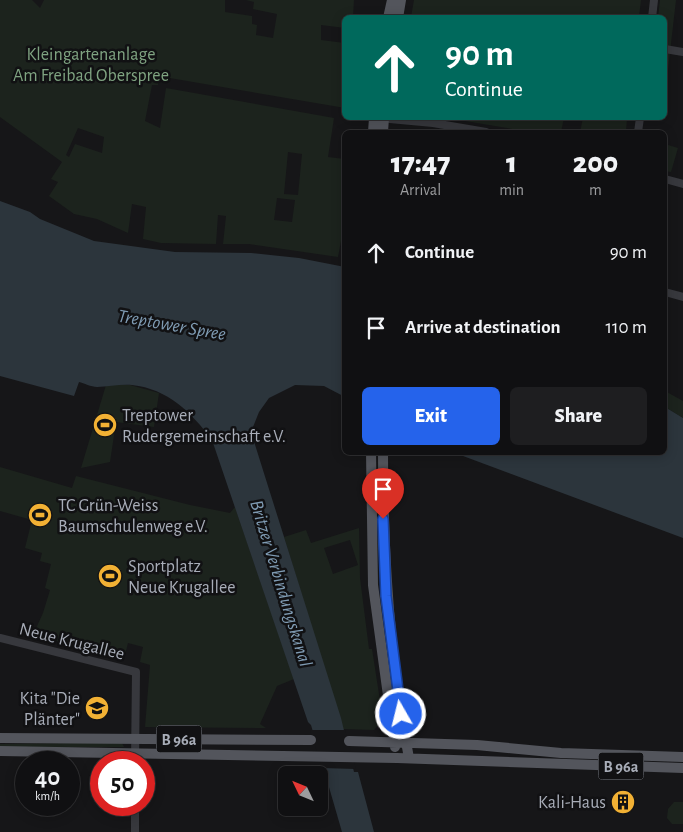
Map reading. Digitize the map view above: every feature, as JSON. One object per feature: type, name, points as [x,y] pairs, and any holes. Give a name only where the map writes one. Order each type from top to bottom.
[{"type":"main road","points":[[389,15],[392,0]]},
{"type":"main road","points":[[398,15],[401,0]]},
{"type":"main road","points":[[371,455],[372,552],[377,627],[397,758]]},
{"type":"main road","points":[[383,455],[383,543],[389,627],[405,742],[409,758]]},
{"type":"main road","name":"B 96a","points":[[0,738],[311,740]]},
{"type":"main road","points":[[260,740],[277,756]]},
{"type":"main road","name":"B 96a","points":[[349,741],[405,742],[560,759],[683,768]]},
{"type":"main road","name":"B 96a","points":[[0,751],[90,756]]},
{"type":"main road","name":"B 96a","points":[[155,758],[277,756],[316,758],[560,759],[683,756]]},
{"type":"street","points":[[652,15],[654,0]]},
{"type":"street","points":[[667,49],[683,52]]},
{"type":"street","points":[[397,120],[473,130]]},
{"type":"street","points":[[667,180],[683,184]]},
{"type":"street","points":[[667,293],[683,297]]},
{"type":"street","name":"Neue Krugallee","points":[[0,638],[136,672],[136,740]]},
{"type":"street","points":[[135,751],[136,740]]},
{"type":"street","points":[[135,816],[135,832]]},
{"type":"green space","name":"Kleingartenanlage Am Freibad Oberspree","points":[[0,0],[32,0],[40,8],[44,0],[225,0],[225,12],[252,16],[252,24],[257,25],[256,35],[273,38],[277,14],[253,9],[254,2],[246,0],[354,0],[353,15],[342,15],[342,28],[321,25],[321,40],[342,43],[342,107],[158,76],[158,85],[152,85],[145,121],[160,128],[166,88],[334,118],[328,157],[342,159],[342,236],[338,257],[249,244],[223,244],[226,216],[218,215],[216,244],[161,243],[143,239],[146,207],[132,204],[128,233],[97,219],[74,214],[49,196],[58,182],[51,179],[62,162],[0,117]],"holes":[[[78,128],[104,137],[102,153],[75,144],[69,157],[66,155]],[[288,152],[302,154],[298,195],[284,194]],[[277,198],[295,200],[292,222],[274,220]]]},
{"type":"green space","points":[[414,0],[641,0],[639,15],[411,15]]},
{"type":"green space","points":[[660,0],[676,0],[667,79],[667,15],[658,15]]},
{"type":"green space","points":[[564,120],[561,130],[518,130],[465,121]]},
{"type":"green space","points":[[583,120],[627,120],[626,130],[580,130]]},
{"type":"green space","points":[[667,145],[678,148],[671,172],[667,171]]},
{"type":"green space","name":"Treptower Rudergemeinschaft e.V.","points":[[106,385],[130,385],[159,393],[154,427],[116,422],[110,462],[81,468]]},
{"type":"green space","points":[[667,392],[683,401],[683,418],[667,408]]},
{"type":"green space","points":[[0,467],[72,488],[76,476],[190,505],[230,513],[235,507],[294,679],[277,686],[260,724],[266,728],[145,727],[150,665],[140,662],[143,647],[128,643],[124,659],[33,635],[43,613],[50,590],[45,588],[51,564],[40,561],[42,553],[25,548],[32,520],[0,511]]},
{"type":"green space","points":[[359,528],[360,578],[369,649],[372,649],[383,720],[374,730],[343,729],[284,537],[306,530],[311,543]],"holes":[[[350,540],[358,565],[333,574],[324,548]]]},
{"type":"green space","points":[[122,743],[124,747],[0,747],[0,744]]},
{"type":"green space","points":[[674,802],[683,802],[683,824],[672,824],[667,818],[668,809]]},
{"type":"water","points":[[0,201],[30,212],[40,219],[94,241],[175,252],[251,253],[299,258],[342,266],[342,395],[324,386],[295,385],[269,398],[259,412],[251,432],[341,718],[354,772],[358,772],[374,832],[342,832],[328,784],[328,766],[323,766],[311,725],[308,722],[212,440],[187,411],[168,397],[145,387],[128,385],[95,387],[79,382],[74,396],[0,376]]},
{"type":"water","points":[[667,408],[683,418],[683,538],[460,455],[667,455]]},
{"type":"pier","points":[[310,730],[345,730],[356,769],[328,768],[328,766],[321,766]]},
{"type":"place","name":"Treptower Rudergemeinschaft e.V.","points":[[105,425]]},
{"type":"place","name":"TC Grün-Weiss Baumschulenweg e.V.","points":[[40,515]]},
{"type":"place","name":"Sportplatz Neue Krugallee","points":[[110,576]]},
{"type":"place","name":"Kita \"Die Plänter\"","points":[[97,708]]},
{"type":"place","name":"Kali-Haus","points":[[623,802]]},
{"type":"route","points":[[383,519],[386,596],[401,714]]},
{"type":"water label","name":"Treptower Spree","points":[[172,324]]},
{"type":"water label","name":"Britzer Verbindungskanal","points":[[282,583]]}]
